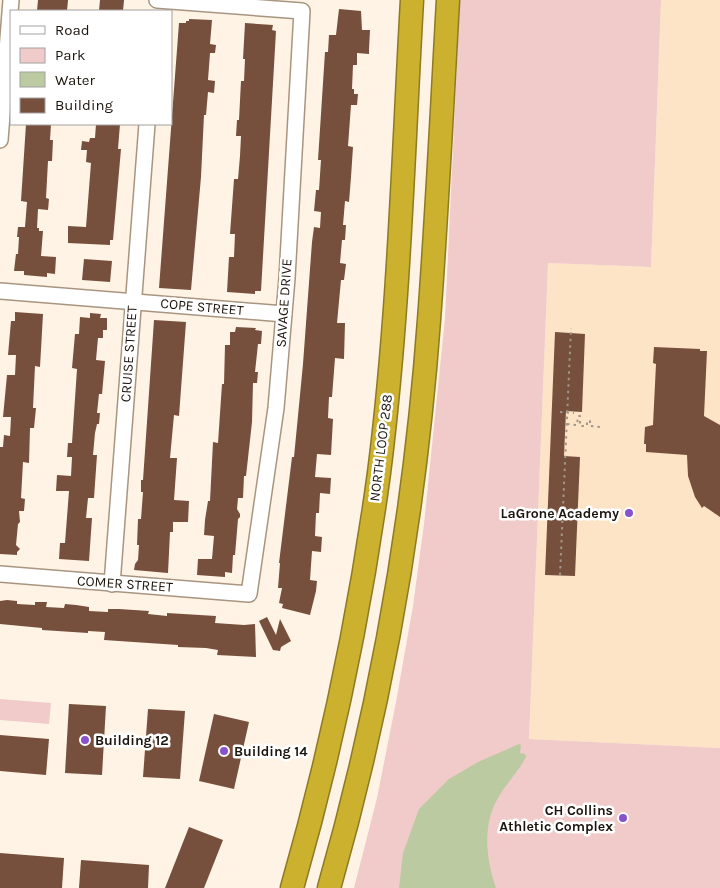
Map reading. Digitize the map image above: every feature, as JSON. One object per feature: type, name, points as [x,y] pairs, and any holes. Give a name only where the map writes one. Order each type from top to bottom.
[{"type":"highway","name":"NORTH LOOP 288","points":[[292,888],[334,724],[358,604],[379,472],[393,334],[412,0]]},
{"type":"highway","points":[[329,888],[357,784],[384,664],[404,546],[420,419],[429,320],[448,0]]},
{"type":"highway","points":[[281,888],[321,778]]},
{"type":"street","name":"SAVAGE DRIVE","points":[[157,0],[302,11],[284,314],[276,408],[249,594]]},
{"type":"street","points":[[0,140],[10,13]]},
{"type":"street","name":"CRUISE STREET","points":[[112,584],[147,125]]},
{"type":"street","name":"COPE STREET","points":[[0,291],[284,314]]},
{"type":"street","name":"COMER STREET","points":[[0,574],[249,594]]},
{"type":"path","points":[[560,575],[571,328]]},
{"type":"path","points":[[560,412],[574,413]]},
{"type":"path","points":[[567,424],[577,424],[578,416],[580,416],[580,426],[587,426],[587,421],[590,421],[590,426],[600,426]]},
{"type":"shaded area","name":"LaGrone Academy","points":[[661,0],[720,0],[720,748],[529,739],[548,263],[651,267]]},
{"type":"green space","points":[[460,0],[661,0],[651,267],[548,263],[529,739],[720,748],[720,888],[354,888],[377,798],[396,702],[413,606],[424,524],[445,318]]},
{"type":"green space","points":[[0,699],[51,703],[49,724],[0,720]]},
{"type":"water","points":[[519,744],[521,745],[520,753],[525,754],[526,757],[498,798],[493,808],[488,831],[488,854],[496,888],[399,888],[403,853],[419,809],[449,779],[478,762]]},
{"type":"building","points":[[38,0],[68,0],[67,10],[37,10]]},
{"type":"building","points":[[100,0],[124,0],[123,10],[99,10]]},
{"type":"building","points":[[339,9],[361,11],[362,30],[370,30],[369,54],[357,53],[357,65],[353,65],[352,89],[354,89],[354,94],[358,94],[357,105],[351,105],[348,146],[353,147],[351,177],[349,202],[345,201],[343,225],[346,225],[345,240],[342,240],[340,263],[346,264],[344,280],[341,280],[337,323],[345,323],[344,359],[335,358],[332,397],[329,397],[328,418],[333,419],[331,455],[317,454],[315,477],[331,478],[330,494],[320,493],[319,513],[316,513],[315,536],[322,537],[321,552],[312,551],[310,580],[317,581],[310,615],[282,608],[283,604],[279,603],[282,588],[278,588],[279,563],[292,457],[294,457],[312,242],[314,227],[320,228],[321,212],[314,211],[316,190],[319,190],[321,160],[318,160],[325,52],[328,52],[329,35],[336,35]]},
{"type":"building","points":[[189,19],[212,20],[210,44],[216,45],[215,53],[210,53],[208,80],[215,81],[214,93],[208,92],[206,115],[204,115],[201,177],[191,290],[159,288],[179,23],[189,21]]},
{"type":"building","points":[[245,23],[273,25],[272,30],[276,31],[261,291],[255,291],[255,294],[227,292],[229,257],[234,257],[235,234],[230,234],[234,179],[238,179],[240,156],[241,136],[236,136],[237,120],[239,120],[241,81],[244,81]]},
{"type":"building","points":[[26,125],[51,125],[50,140],[53,140],[52,161],[48,161],[46,198],[49,199],[48,210],[38,209],[37,228],[39,228],[39,231],[43,231],[41,256],[56,257],[55,274],[47,273],[47,277],[24,275],[24,271],[14,271],[16,254],[18,254],[18,227],[25,227],[27,202],[21,201]]},
{"type":"building","points":[[96,125],[120,125],[118,149],[121,149],[113,240],[110,240],[110,245],[68,243],[68,226],[86,227],[91,163],[86,162],[87,150],[81,150],[82,141],[89,142],[90,138],[95,138]]},
{"type":"building","points":[[84,259],[112,261],[110,282],[82,280]]},
{"type":"building","points":[[15,312],[43,314],[40,367],[35,366],[33,408],[36,408],[34,428],[30,428],[29,463],[23,462],[21,498],[25,499],[24,511],[19,511],[20,522],[18,524],[16,545],[20,549],[17,555],[0,554],[0,447],[3,447],[4,435],[10,436],[11,417],[3,417],[7,375],[15,375],[16,355],[8,355],[11,321],[15,321]]},
{"type":"building","points":[[90,313],[101,314],[100,318],[107,318],[107,330],[103,330],[103,338],[98,338],[96,360],[105,361],[102,394],[99,394],[97,413],[100,413],[99,424],[97,424],[95,433],[93,455],[97,455],[94,498],[88,498],[86,518],[92,518],[89,561],[59,559],[60,543],[65,543],[69,491],[56,491],[57,475],[71,476],[72,457],[67,457],[68,443],[72,443],[77,369],[72,368],[75,334],[79,334],[80,317],[90,318]]},
{"type":"building","points":[[154,320],[186,322],[179,416],[174,415],[170,458],[177,458],[174,500],[189,501],[188,522],[173,522],[173,532],[170,532],[168,573],[134,570],[138,560],[138,519],[141,519],[143,492],[141,492],[141,480],[143,480]]},
{"type":"building","points":[[236,327],[256,328],[255,330],[262,331],[261,344],[258,344],[255,372],[258,372],[257,383],[253,383],[252,422],[246,476],[244,476],[243,498],[238,498],[237,509],[240,517],[238,519],[235,555],[233,555],[232,573],[225,572],[225,577],[197,575],[198,559],[212,559],[214,536],[204,535],[208,501],[210,501],[213,442],[218,443],[222,384],[224,384],[225,345],[230,345],[230,332],[235,332]]},
{"type":"building","points":[[555,332],[585,334],[582,412],[566,411],[564,456],[580,457],[575,576],[545,575]]},
{"type":"building","points":[[654,347],[707,351],[704,416],[720,425],[720,517],[704,506],[702,508],[695,497],[688,476],[687,455],[646,452],[646,444],[644,444],[645,427],[653,425],[656,364],[653,363]]},
{"type":"building","points":[[0,601],[17,601],[17,604],[35,605],[35,602],[47,602],[46,607],[64,608],[65,604],[76,605],[89,607],[89,611],[108,612],[108,609],[119,609],[149,611],[148,614],[167,616],[167,613],[216,616],[215,623],[255,624],[256,657],[217,655],[218,650],[206,648],[104,640],[105,632],[88,631],[88,633],[42,630],[42,628],[0,624]]},
{"type":"building","points":[[267,617],[276,635],[280,619],[291,641],[281,647],[280,651],[273,650],[259,621]]},
{"type":"building","name":"Building 12","points":[[69,704],[106,706],[102,775],[65,773]]},
{"type":"building","points":[[148,709],[185,711],[180,779],[143,777]]},
{"type":"building","name":"Building 14","points":[[214,714],[249,722],[234,789],[199,781]]},
{"type":"building","points":[[0,735],[49,739],[46,775],[0,771]]},
{"type":"building","points":[[189,827],[223,840],[204,888],[165,888]]},
{"type":"building","points":[[0,853],[64,858],[62,888],[0,888]]},
{"type":"building","points":[[81,860],[149,865],[148,888],[79,888]]},
{"type":"place","name":"LaGrone Academy","points":[[629,513]]},
{"type":"place","name":"Building 12","points":[[85,740]]},
{"type":"place","name":"Building 14","points":[[224,751]]},
{"type":"place","name":"CH Collins Athletic Complex","points":[[623,818]]}]
